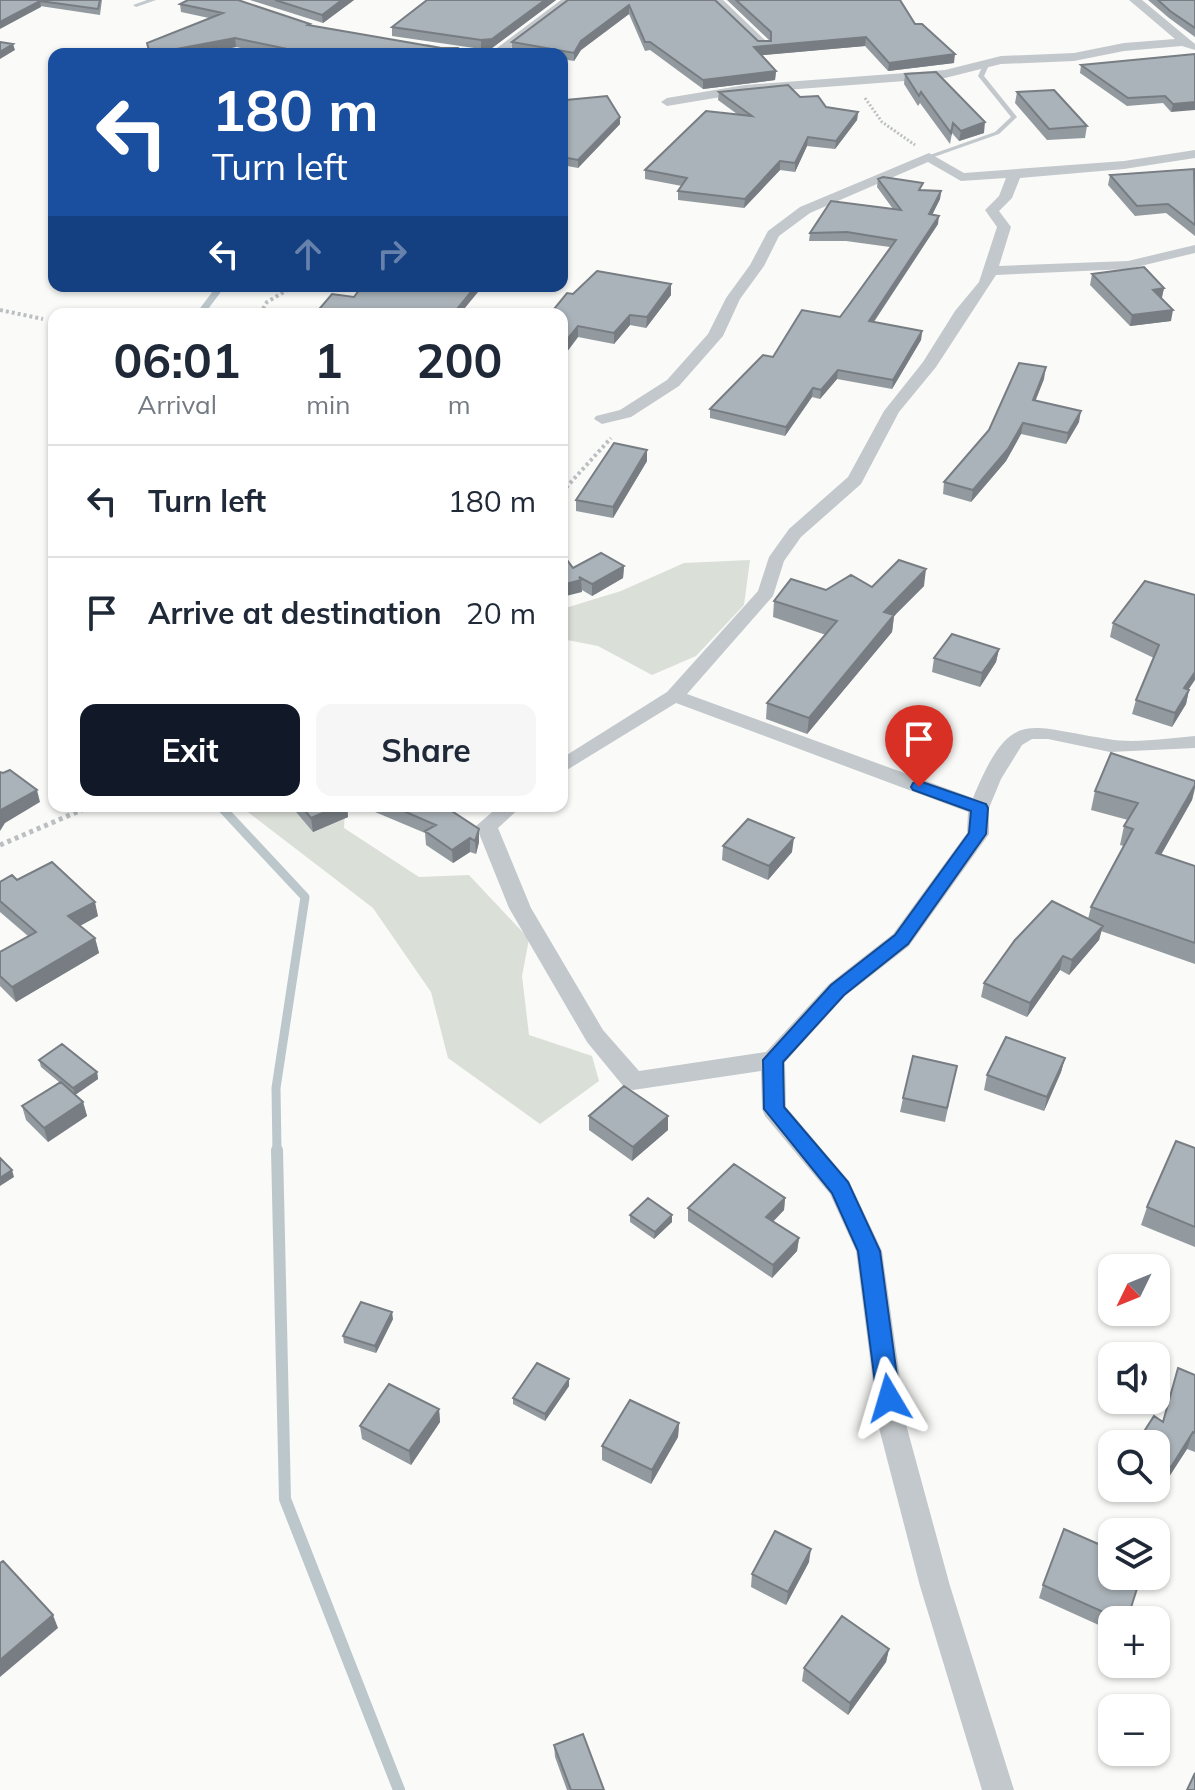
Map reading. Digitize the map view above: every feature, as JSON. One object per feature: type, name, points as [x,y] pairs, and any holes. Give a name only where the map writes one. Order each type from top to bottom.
[{"type":"street","points":[[503,48],[568,0]]},
{"type":"street","points":[[716,0],[764,45]]},
{"type":"street","points":[[1135,0],[1190,46]]},
{"type":"street","points":[[667,102],[745,89],[945,74],[1001,60],[1074,57],[1124,47],[1190,46]]},
{"type":"street","points":[[421,47],[427,48]]},
{"type":"street","points":[[602,419],[625,414],[673,383],[715,336],[733,298],[757,266],[773,234],[805,210],[929,157],[961,177],[1109,166],[1195,154]]},
{"type":"street","points":[[568,763],[674,696],[767,592],[775,561],[795,533],[855,480],[892,411],[930,364],[960,314],[986,283],[1004,227],[992,210],[1005,198],[1015,174]]},
{"type":"street","points":[[992,271],[1128,265],[1195,249]]},
{"type":"street","points":[[674,696],[979,808]]},
{"type":"street","points":[[504,812],[487,826],[520,908],[595,1036],[633,1081],[773,1060],[837,990],[901,940],[978,834],[979,808],[991,779],[1015,741],[1028,733],[1048,733],[1110,746],[1195,742]]},
{"type":"street","points":[[773,1060],[774,1109],[840,1188],[869,1251],[893,1428],[935,1586],[998,1790]]},
{"type":"lane","points":[[136,5],[153,0]]},
{"type":"lane","points":[[929,157],[997,133],[1014,117],[981,76],[987,63]]},
{"type":"path","points":[[845,83],[868,100],[882,122],[929,157]]},
{"type":"path","points":[[264,308],[267,302],[284,292]]},
{"type":"path","points":[[0,310],[43,319]]},
{"type":"path","points":[[568,485],[619,429],[625,414]]},
{"type":"path","points":[[0,845],[10,838],[82,812]]},
{"type":"path","points":[[0,836],[10,838]]},
{"type":"shaded area","points":[[750,560],[744,605],[696,656],[652,675],[598,646],[568,640],[568,607],[621,591],[684,563]]},
{"type":"shaded area","points":[[248,812],[345,812],[344,828],[419,877],[469,875],[529,939],[522,976],[529,1035],[592,1056],[599,1081],[540,1124],[448,1058],[431,992],[373,908]]},
{"type":"building","points":[[0,0],[100,0],[98,9],[40,1],[0,22]]},
{"type":"building","points":[[188,0],[238,0],[308,25],[441,48],[283,48],[235,38],[182,48],[148,48],[147,43],[223,13],[180,4]]},
{"type":"building","points":[[275,0],[342,0],[322,15]]},
{"type":"building","points":[[427,0],[545,0],[492,39],[392,27]]},
{"type":"building","points":[[568,0],[715,0],[758,41],[771,41],[771,32],[736,0],[900,0],[915,24],[922,24],[955,54],[889,63],[866,37],[754,47],[776,71],[703,80],[650,42],[645,42],[629,5],[581,41],[574,53],[568,52],[568,48],[512,42]]},
{"type":"building","points":[[1158,0],[1195,0],[1195,28],[1170,11]]},
{"type":"building","points":[[0,42],[13,44],[0,52]]},
{"type":"building","points":[[1195,54],[1195,102],[1173,104],[1165,96],[1128,98],[1081,65]]},
{"type":"building","points":[[936,72],[985,122],[961,131],[953,123],[951,133],[921,92],[919,96],[905,74]]},
{"type":"building","points":[[788,85],[800,97],[818,96],[826,107],[858,112],[836,141],[808,137],[795,163],[780,161],[745,199],[678,191],[687,178],[645,170],[706,111],[752,116],[719,92]]},
{"type":"building","points":[[1054,90],[1087,126],[1049,129],[1017,92]]},
{"type":"building","points":[[607,96],[620,117],[578,160],[568,158],[568,100]]},
{"type":"building","points":[[1194,169],[1195,225],[1168,204],[1137,206],[1110,175]]},
{"type":"building","points":[[883,177],[923,183],[919,190],[941,191],[929,214],[939,216],[869,321],[922,331],[893,380],[838,370],[821,390],[813,388],[786,427],[710,409],[763,355],[773,357],[802,310],[840,317],[849,305],[896,240],[847,232],[810,233],[831,201],[901,210],[878,179]]},
{"type":"building","points":[[1144,267],[1164,288],[1153,290],[1173,310],[1132,315],[1092,274]]},
{"type":"building","points":[[597,271],[671,284],[647,317],[630,315],[614,333],[578,326],[568,338],[568,308],[555,308],[567,293],[573,294]]},
{"type":"building","points":[[358,292],[471,292],[458,308],[320,308],[332,294],[354,297]]},
{"type":"building","points":[[1019,363],[1046,367],[1033,400],[1081,411],[1068,433],[1023,423],[1008,449],[973,490],[944,482],[989,430]]},
{"type":"building","points":[[614,443],[647,450],[613,507],[576,500]]},
{"type":"building","points":[[601,553],[624,566],[592,584],[579,577],[581,580],[568,583],[568,561],[573,568]]},
{"type":"building","points":[[899,560],[926,569],[884,612],[894,615],[809,718],[767,703],[837,621],[774,601],[791,579],[826,590],[851,575],[872,587]]},
{"type":"building","points":[[1145,581],[1195,595],[1195,672],[1184,688],[1189,690],[1175,713],[1136,700],[1159,645],[1113,623]]},
{"type":"building","points":[[952,634],[999,649],[982,673],[934,658]]},
{"type":"building","points":[[1111,753],[1195,781],[1156,853],[1195,866],[1195,943],[1091,907],[1133,829],[1124,826],[1138,803],[1095,791]]},
{"type":"building","points":[[10,770],[37,790],[0,813],[0,772]]},
{"type":"building","points":[[306,812],[325,812],[311,818]]},
{"type":"building","points":[[406,812],[453,812],[479,829],[475,841],[470,838],[452,850],[425,831],[436,825]]},
{"type":"building","points":[[748,819],[794,838],[769,866],[723,846]]},
{"type":"building","points":[[52,862],[95,902],[68,916],[95,938],[12,987],[0,976],[0,952],[36,932],[0,901],[0,882],[12,875],[17,880]]},
{"type":"building","points":[[1052,901],[1103,926],[1072,960],[1063,956],[1030,1003],[984,983],[1015,940]]},
{"type":"building","points":[[1006,1037],[1065,1058],[1047,1097],[987,1075]]},
{"type":"building","points":[[62,1044],[97,1072],[73,1088],[39,1060]]},
{"type":"building","points":[[913,1056],[957,1066],[947,1108],[903,1098]]},
{"type":"building","points":[[61,1082],[83,1102],[44,1128],[22,1106]]},
{"type":"building","points":[[624,1086],[668,1116],[633,1147],[589,1116]]},
{"type":"building","points":[[1176,1141],[1195,1148],[1195,1227],[1147,1207]]},
{"type":"building","points":[[0,1158],[12,1170],[0,1178]]},
{"type":"building","points":[[734,1164],[785,1198],[766,1217],[799,1238],[773,1265],[688,1208]]},
{"type":"building","points":[[648,1198],[672,1215],[655,1232],[630,1215]]},
{"type":"building","points":[[361,1302],[392,1312],[375,1346],[343,1336]]},
{"type":"building","points":[[537,1363],[569,1379],[545,1414],[513,1398]]},
{"type":"building","points":[[1178,1368],[1195,1375],[1195,1433],[1171,1467],[1170,1430],[1145,1430],[1154,1416],[1163,1422],[1165,1414],[1170,1414],[1170,1397]]},
{"type":"building","points":[[389,1384],[439,1409],[409,1451],[360,1426]]},
{"type":"building","points":[[630,1400],[679,1423],[652,1470],[602,1446]]},
{"type":"building","points":[[1064,1529],[1098,1544],[1098,1590],[1137,1590],[1131,1606],[1098,1606],[1098,1610],[1043,1585]]},
{"type":"building","points":[[775,1531],[811,1549],[788,1592],[752,1574]]},
{"type":"building","points":[[3,1561],[53,1615],[0,1660],[0,1563]]},
{"type":"building","points":[[842,1616],[889,1649],[850,1703],[804,1668]]},
{"type":"building","points":[[583,1734],[604,1790],[571,1790],[554,1745]]},
{"type":"building","points":[[1195,1773],[1195,1790],[1187,1790]]},
{"type":"waterway","points":[[204,308],[216,292]]},
{"type":"waterway","points":[[226,812],[305,897],[276,1088],[277,1152]]},
{"type":"waterway","points":[[277,1150],[285,1499],[399,1790]]},
{"type":"route","points":[[889,1398],[869,1251],[840,1188],[774,1109],[773,1060],[837,990],[901,940],[978,834],[979,808],[919,787]]}]
